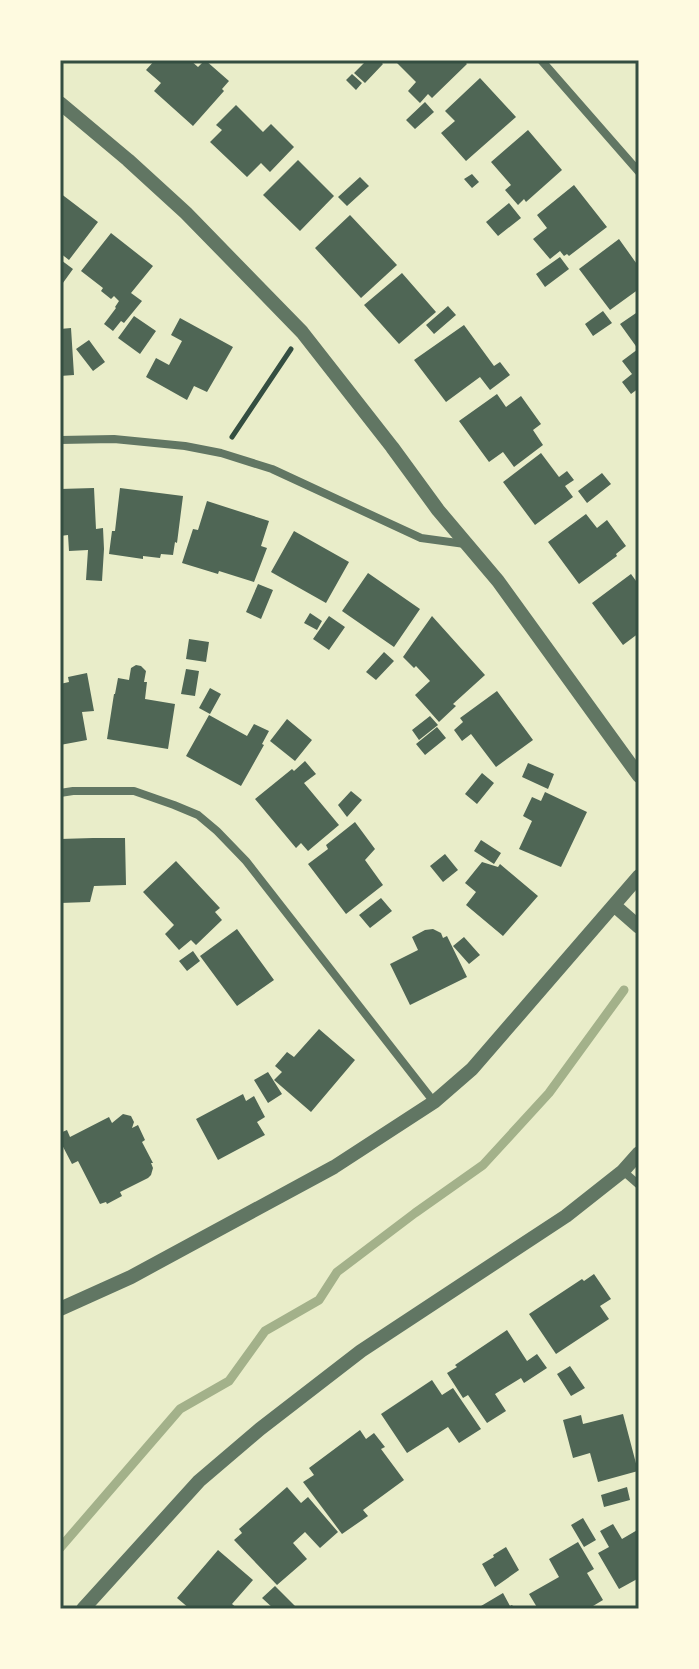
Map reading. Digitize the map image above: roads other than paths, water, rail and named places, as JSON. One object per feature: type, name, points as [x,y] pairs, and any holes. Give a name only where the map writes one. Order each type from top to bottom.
[{"type":"street","points":[[541,60],[639,172]]},
{"type":"street","points":[[60,103],[186,213],[302,332],[465,544],[498,581],[639,776]]},
{"type":"street","points":[[60,440],[114,439],[221,453],[272,469],[421,538],[465,544]]},
{"type":"street","points":[[60,793],[134,791],[198,815],[246,861],[434,1102]]},
{"type":"street","points":[[60,1309],[131,1277],[334,1167],[434,1102],[472,1069],[639,876]]},
{"type":"street","points":[[615,906],[639,927]]},
{"type":"street","points":[[83,1609],[199,1481],[260,1429],[361,1351],[566,1216],[623,1171],[639,1153]]},
{"type":"street","points":[[623,1171],[639,1185]]},
{"type":"waterway","points":[[60,1548],[180,1409],[229,1381],[265,1331],[319,1300],[337,1272],[483,1165],[549,1093],[624,990]]}]
